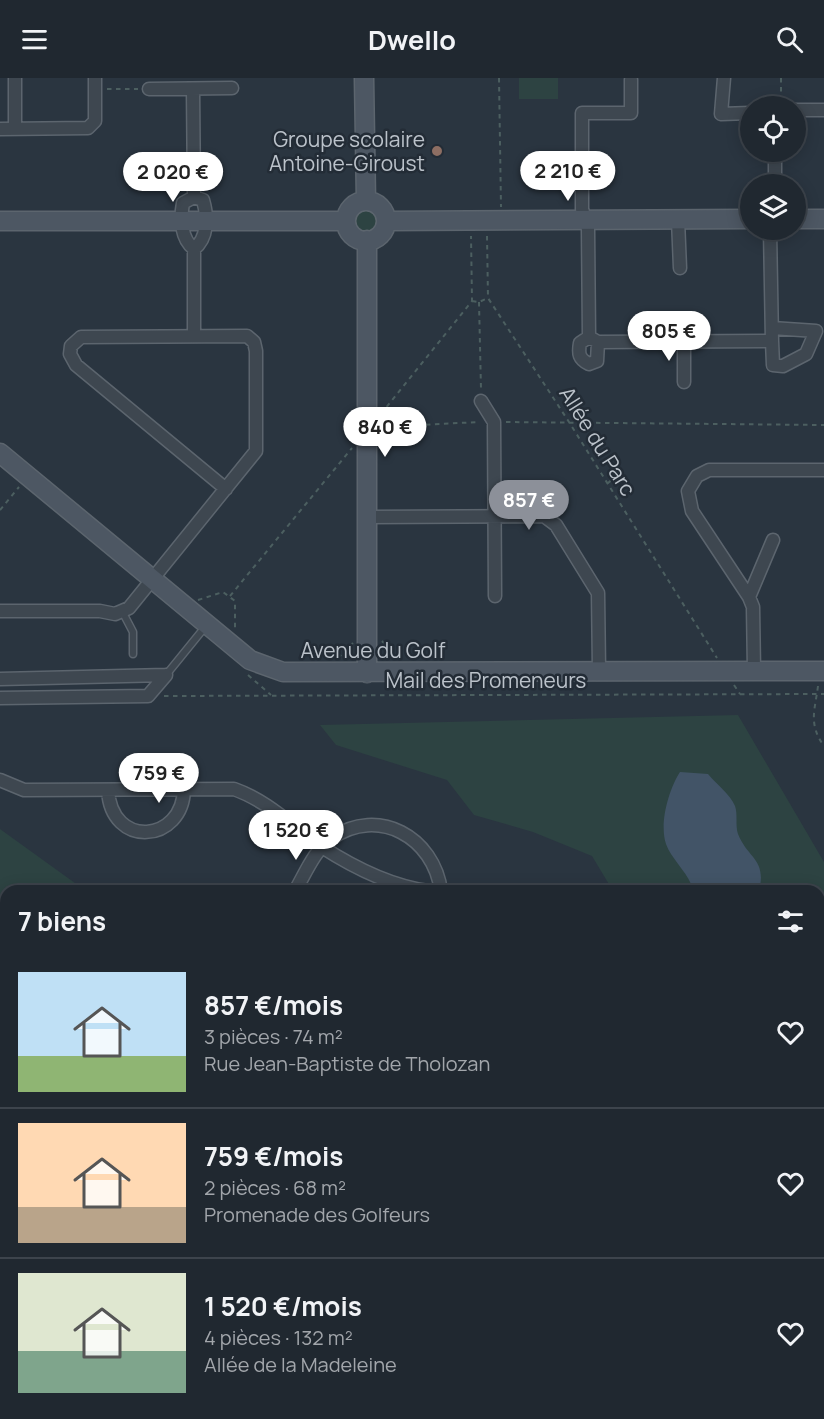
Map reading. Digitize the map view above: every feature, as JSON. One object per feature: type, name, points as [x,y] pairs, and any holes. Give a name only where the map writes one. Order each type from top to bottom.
[{"type":"street","points":[[15,78],[15,129]]},
{"type":"street","points":[[364,78],[366,201]]},
{"type":"street","points":[[724,78],[721,114],[740,113]]},
{"type":"street","points":[[631,80],[632,112],[582,113],[582,209],[588,230],[593,340],[684,341],[772,335],[770,240]]},
{"type":"street","points":[[0,129],[88,129],[95,121],[95,84]]},
{"type":"street","points":[[148,89],[232,88]]},
{"type":"street","points":[[193,89],[194,197]]},
{"type":"street","points":[[806,110],[824,110]]},
{"type":"street","points":[[194,197],[203,200],[206,221],[201,244],[194,249],[188,244],[182,221],[183,203],[194,197]]},
{"type":"street","points":[[366,201],[378,205],[386,221],[382,232],[368,240],[355,237],[350,233],[346,221],[354,205],[366,201]]},
{"type":"street","points":[[386,221],[740,219]]},
{"type":"street","points":[[806,219],[824,219]]},
{"type":"street","points":[[678,220],[680,268]]},
{"type":"street","points":[[0,221],[346,221]]},
{"type":"street","points":[[367,673],[368,240]]},
{"type":"street","points":[[194,249],[194,336]]},
{"type":"street","points":[[0,612],[100,611],[115,614],[129,608],[151,579],[226,489],[256,451],[256,351],[254,342],[247,336],[81,337],[71,346],[70,354],[76,365],[226,489]]},
{"type":"street","points":[[684,341],[684,382]]},
{"type":"street","points":[[481,401],[495,422],[495,596]]},
{"type":"street","name":"Avenue du Golf","points":[[0,453],[250,660],[283,672],[824,671]]},
{"type":"street","points":[[754,671],[753,607],[749,597],[693,512],[688,491],[692,480],[709,470],[824,470]]},
{"type":"street","points":[[368,517],[544,516],[556,525],[598,593],[599,670]]},
{"type":"street","points":[[749,597],[773,540]]},
{"type":"street","points":[[0,679],[166,675]]},
{"type":"street","points":[[0,698],[148,696],[166,675]]},
{"type":"street","points":[[0,780],[24,790],[234,789],[255,796],[322,847],[355,866],[387,880],[406,885]]},
{"type":"street","points":[[108,790],[109,806],[115,819],[128,829],[143,832],[157,830],[174,819],[184,800],[184,789]]},
{"type":"street","points":[[299,885],[322,847],[345,831],[360,826],[387,827],[415,840],[432,859],[439,885]]},
{"type":"lane","points":[[122,612],[133,632],[133,654]]},
{"type":"lane","points":[[166,675],[207,624]]},
{"type":"path","points":[[472,301],[479,302],[488,298],[494,221],[499,78]]},
{"type":"path","points":[[781,78],[781,96]]},
{"type":"path","points":[[95,84],[148,89]]},
{"type":"path","name":"Allée du Parc","points":[[488,298],[608,483],[722,666]]},
{"type":"path","points":[[479,302],[481,401]]},
{"type":"path","points":[[367,431],[384,426],[439,426],[450,421],[824,425]]},
{"type":"path","points":[[608,483],[614,478]]},
{"type":"path","points":[[0,510],[19,487]]},
{"type":"path","points":[[189,609],[203,597],[224,592],[230,596],[235,601],[237,626],[226,640]]},
{"type":"path","points":[[817,694],[812,715],[818,737],[824,746]]},
{"type":"path","name":"Mail des Promeneurs","points":[[148,696],[824,694]]},
{"type":"green space","points":[[519,78],[558,78],[558,99],[519,99]]},
{"type":"green space","points":[[366,207],[376,210],[379,220],[376,230],[366,233],[356,230],[353,220],[356,210]]},
{"type":"green space","points":[[738,715],[824,862],[824,885],[609,885],[592,856],[533,832],[474,815],[447,780],[336,745],[320,725]]},
{"type":"green space","points":[[0,829],[78,885],[0,885]]},
{"type":"water","points":[[680,772],[708,774],[726,793],[736,809],[738,834],[759,865],[760,885],[691,885],[668,849],[664,836],[664,816],[672,787]]},
{"type":"place","name":"Groupe scolaire Antoine-Giroust","points":[[437,151]]}]
